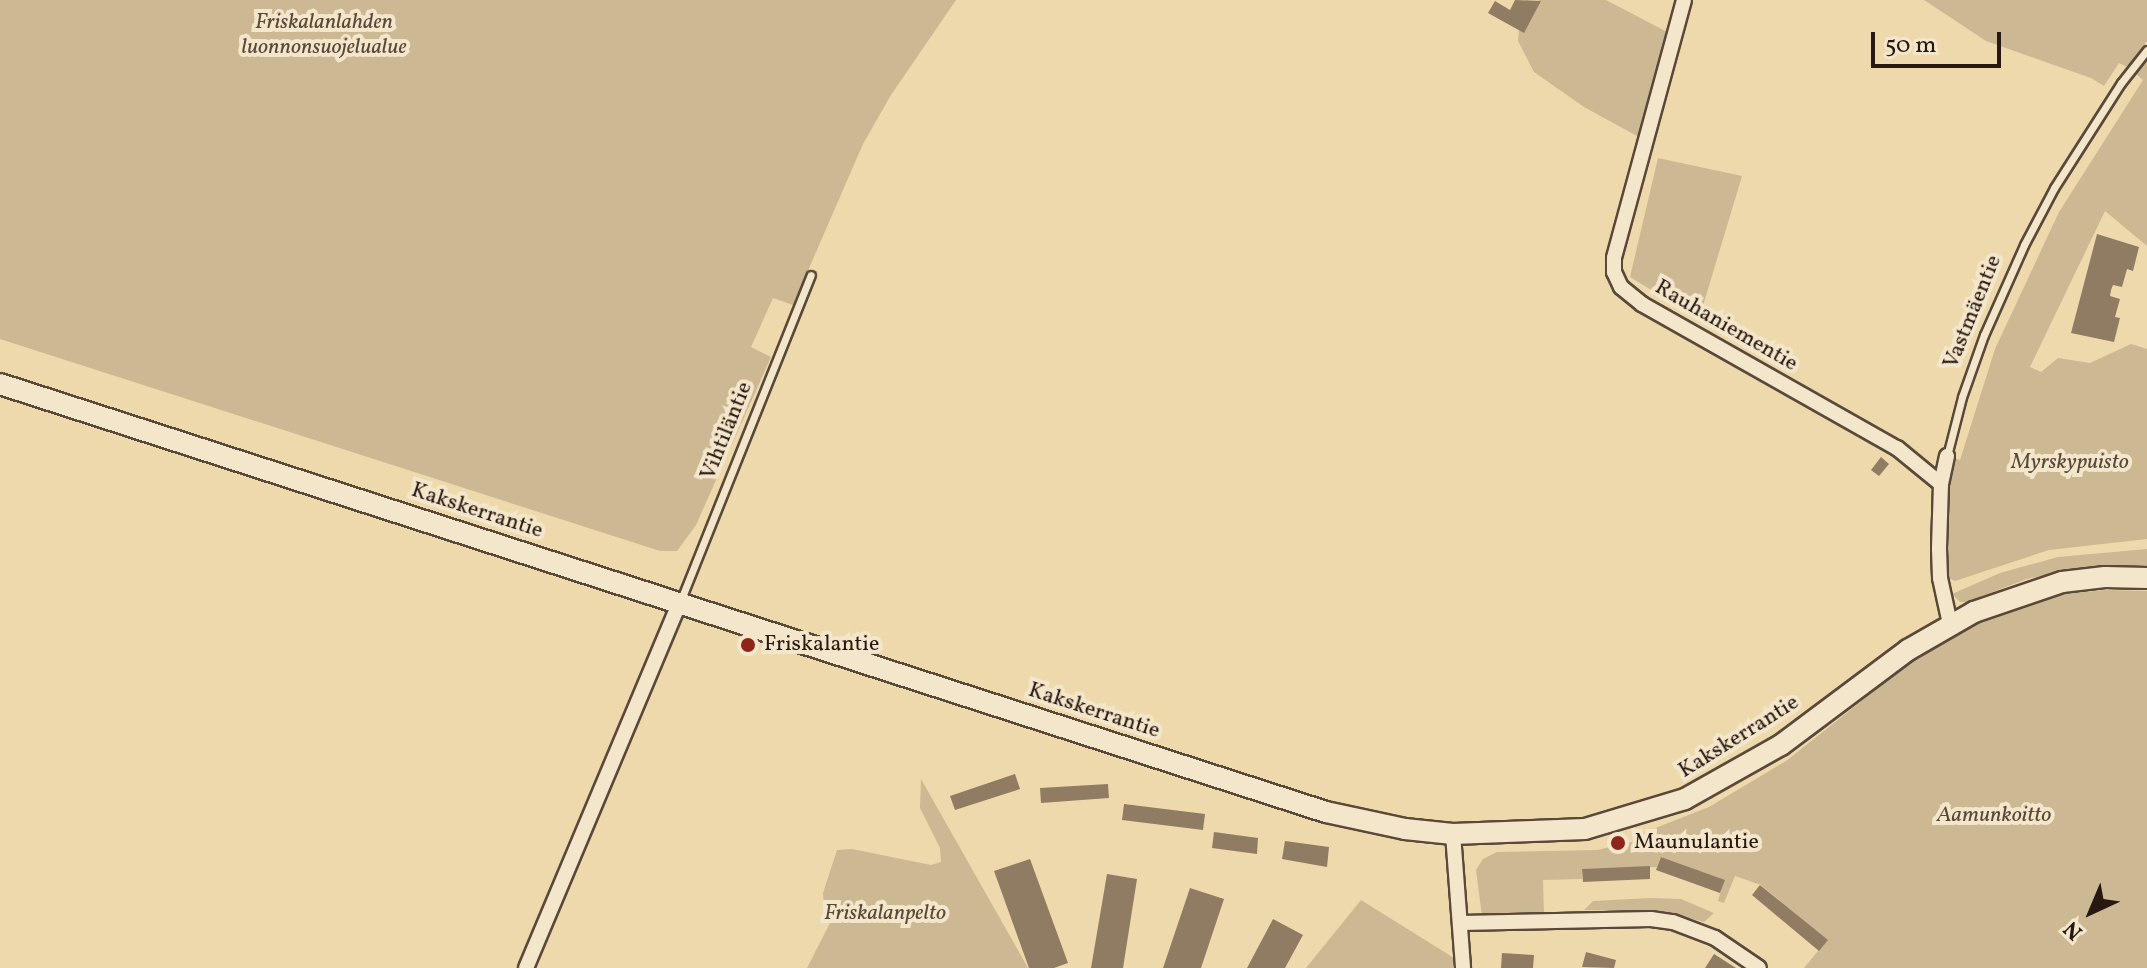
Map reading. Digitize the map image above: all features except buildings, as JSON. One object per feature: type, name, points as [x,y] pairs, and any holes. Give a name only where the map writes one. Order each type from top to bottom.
[{"type":"main road","name":"Kakskerrantie","points":[[0,384],[1326,812],[1405,829],[1453,834],[1585,829],[1685,799],[1781,745],[1950,624],[2003,599],[2062,582],[2105,577],[2147,578]]},
{"type":"street","name":"Rauhaniementie","points":[[1684,0],[1614,258],[1614,272],[1621,287],[1642,304],[1897,448],[1929,471],[1941,484]]},
{"type":"street","name":"Vastmäentie","points":[[1947,456],[1941,484],[1940,578],[1950,624]]},
{"type":"street","points":[[526,968],[680,602]]},
{"type":"street","points":[[1453,834],[1463,968]]},
{"type":"street","points":[[1461,923],[1651,919],[1673,922],[1715,938],[1759,968]]},
{"type":"lane","name":"Vastmäentie","points":[[1947,456],[1984,335],[2024,245],[2054,188],[2121,83],[2147,50]]},
{"type":"lane","name":"Vihtiläntie","points":[[680,602],[811,275]]},
{"type":"green space","name":"Friskalanlahden luonnonsuojelualue","points":[[0,0],[956,0],[891,95],[863,144],[793,305],[773,298],[751,347],[771,357],[696,525],[677,551],[660,551],[0,339]]},
{"type":"green space","points":[[1539,0],[1606,0],[1671,34],[1643,131],[1637,136],[1584,107],[1534,72],[1518,41],[1519,30],[1524,32]]},
{"type":"green space","points":[[1924,0],[2147,0],[2147,41],[2127,67],[2119,63],[2104,86],[2091,78],[1986,41]]},
{"type":"green space","name":"Myrskypuisto","points":[[2147,57],[2147,246],[2105,211],[2030,367],[2041,372],[2058,358],[2090,363],[2131,344],[2147,349],[2147,539],[2049,550],[1955,581],[1948,578],[1944,531],[1953,458],[1960,460],[1995,349],[2059,212],[2143,80],[2135,73]]},
{"type":"green space","points":[[1658,158],[1742,176],[1699,319],[1630,277]]},
{"type":"green space","points":[[2147,549],[2147,566],[2074,569],[2027,579],[1966,602],[1960,602],[1952,594],[2000,573],[2058,557]]},
{"type":"green space","name":"Aamunkoitto","points":[[2106,590],[2147,591],[2147,968],[1804,968],[1827,940],[1761,885],[1735,876],[1724,903],[1718,901],[1724,880],[1661,857],[1657,867],[1582,869],[1582,879],[1543,880],[1544,914],[1482,916],[1476,870],[1483,859],[1497,852],[1597,850],[1641,840],[1640,834],[1709,807],[1786,761],[1921,654],[1958,631],[2052,595]]},
{"type":"green space","name":"Friskalanpelto","points":[[921,779],[1028,968],[807,968],[831,921],[824,908],[823,893],[837,850],[852,849],[931,865],[941,862],[940,848],[920,808]]},
{"type":"green space","points":[[1681,899],[1714,913],[1704,922],[1667,912],[1584,910],[1593,901]]},
{"type":"green space","points":[[1361,900],[1454,958],[1453,968],[1306,968]]},
{"type":"place","name":"Friskalantie","points":[[748,645]]},
{"type":"place","name":"Maunulantie","points":[[1618,843]]}]
